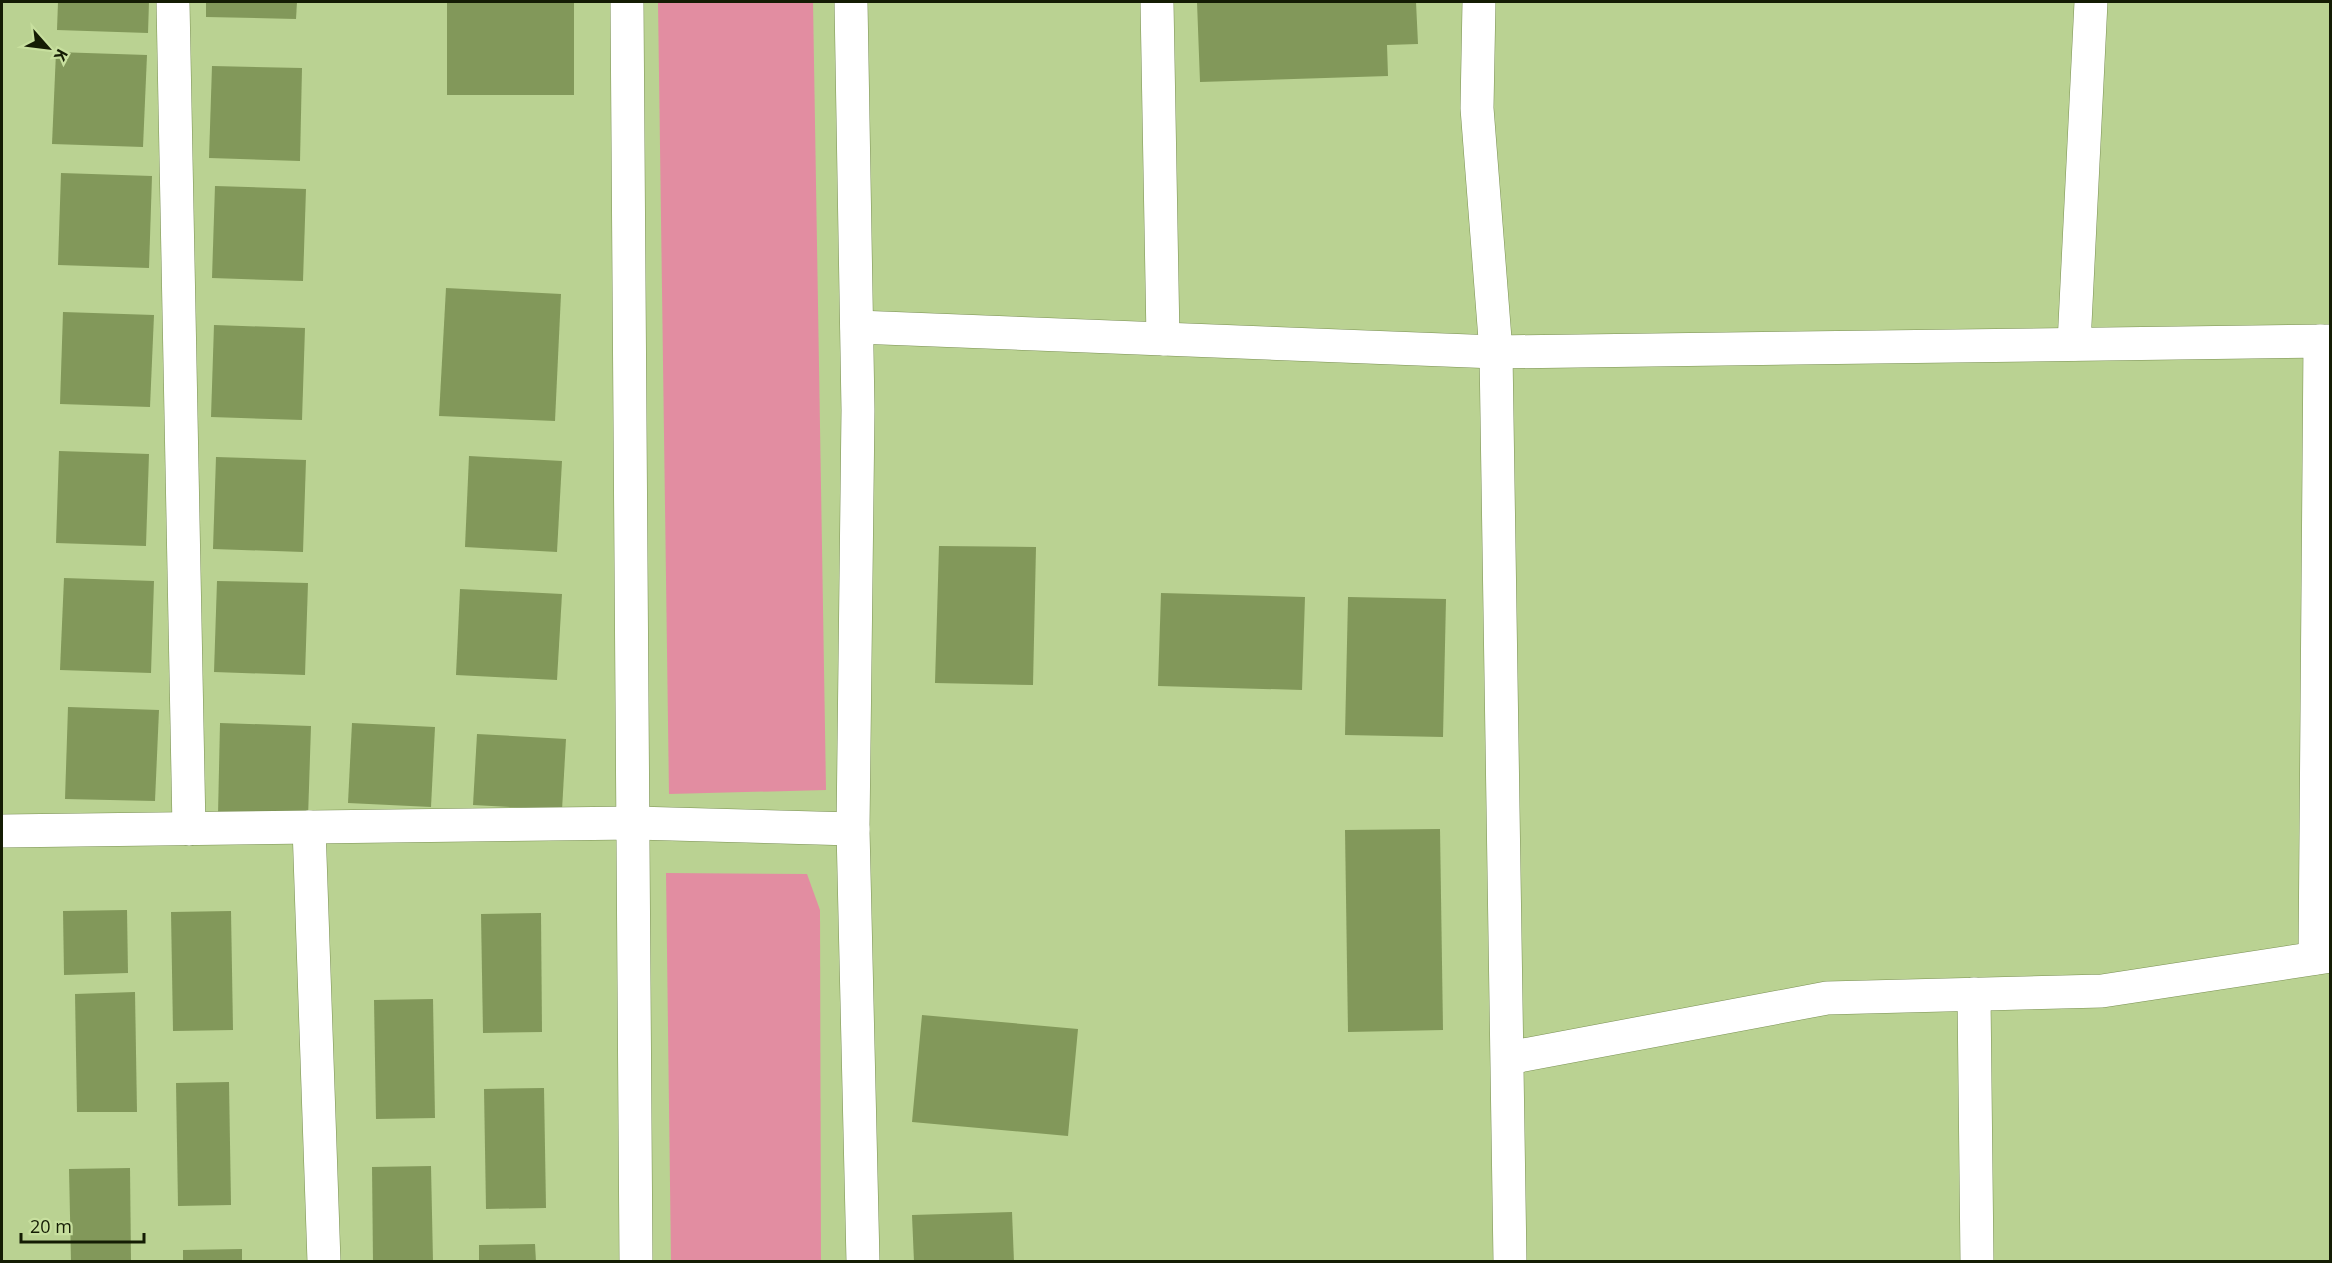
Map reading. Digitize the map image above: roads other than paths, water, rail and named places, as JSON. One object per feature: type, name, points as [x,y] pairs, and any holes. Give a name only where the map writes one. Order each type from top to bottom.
[{"type":"street","points":[[173,2],[189,829]]},
{"type":"street","points":[[627,2],[635,823],[636,1262]]},
{"type":"street","points":[[851,2],[857,327],[853,829],[863,1262]]},
{"type":"street","points":[[1156,2],[1162,339]]},
{"type":"street","points":[[1479,2],[1477,108],[1496,352],[1510,1262]]},
{"type":"street","points":[[2074,344],[2091,2]]},
{"type":"street","points":[[857,327],[1496,352],[2325,341],[2323,957],[2102,991],[1827,998],[1508,1058]]},
{"type":"street","points":[[2,831],[635,823],[853,829]]},
{"type":"street","points":[[309,827],[324,1262]]},
{"type":"street","points":[[1974,994],[1977,1262]]}]
